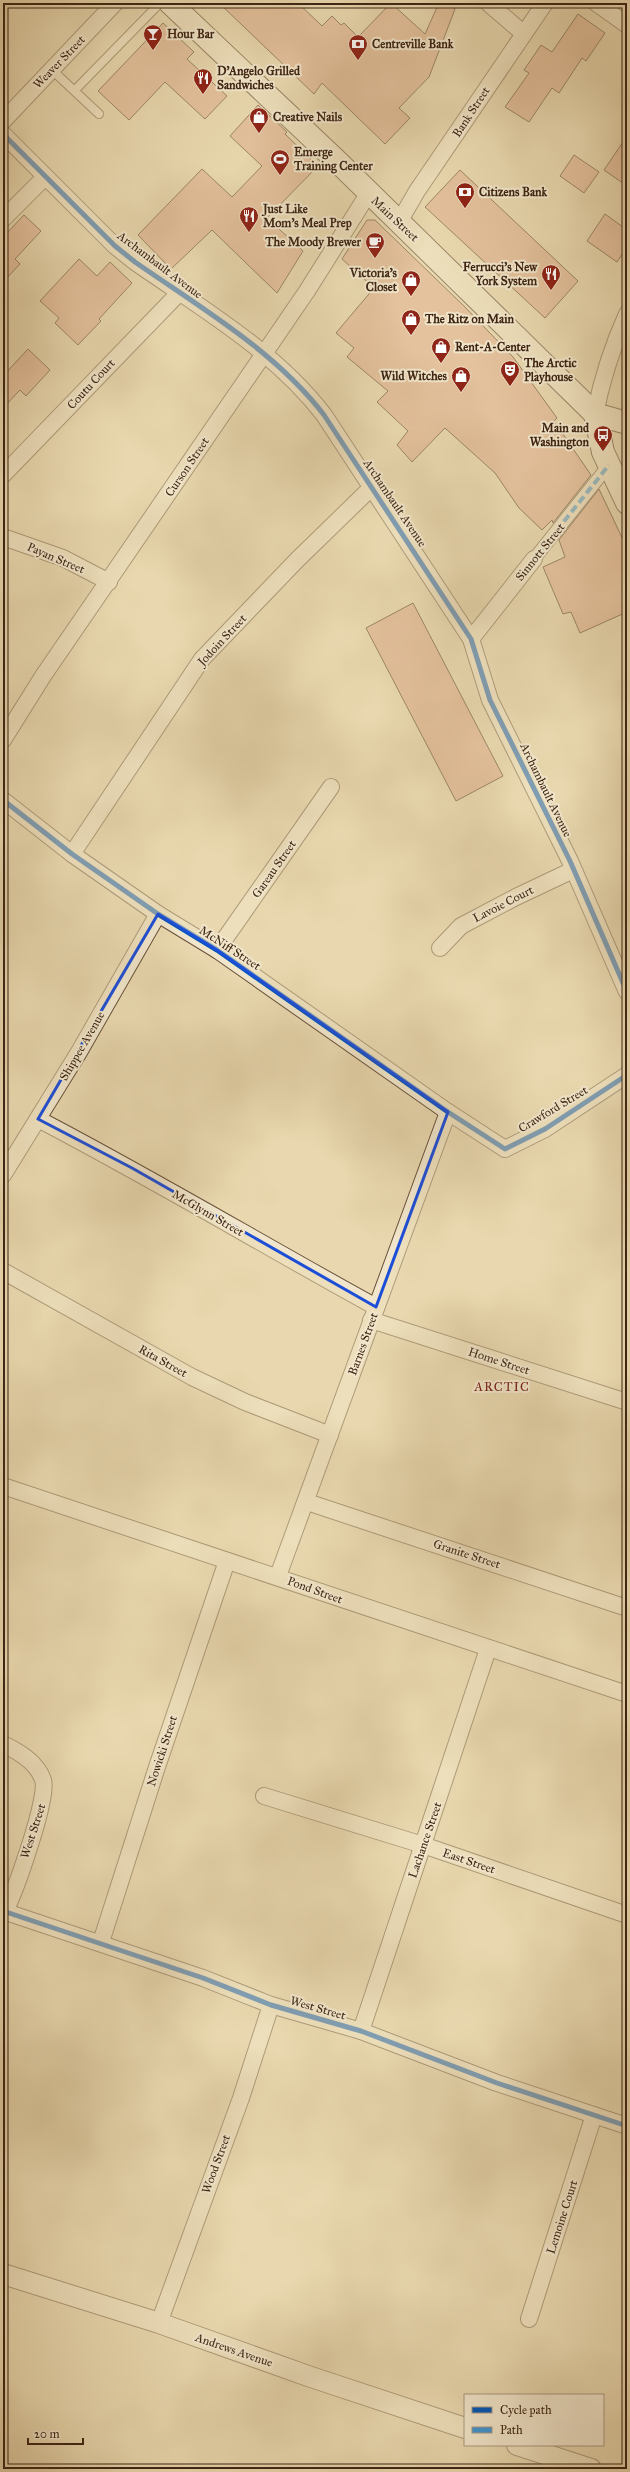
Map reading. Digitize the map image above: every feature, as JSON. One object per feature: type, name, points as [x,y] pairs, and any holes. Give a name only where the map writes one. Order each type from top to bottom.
[{"type":"main road","name":"Main Street","points":[[170,3],[399,222],[595,414],[627,423]]},
{"type":"main road","points":[[595,414],[603,452],[627,503]]},
{"type":"street","name":"Weaver Street","points":[[3,121],[51,69],[116,3]]},
{"type":"street","points":[[488,3],[523,33]]},
{"type":"street","name":"Bank Street","points":[[399,222],[417,191],[544,3]]},
{"type":"street","points":[[596,3],[627,25]]},
{"type":"street","name":"Archambault Avenue","points":[[3,134],[115,246],[264,354],[311,397],[372,487],[471,639],[490,700],[573,870],[627,992]]},
{"type":"street","points":[[3,219],[45,177]]},
{"type":"street","name":"Curson Street","points":[[3,740],[44,676],[308,291],[368,194]]},
{"type":"street","name":"Coutu Court","points":[[3,475],[179,293]]},
{"type":"street","points":[[595,414],[602,381],[614,343],[627,314]]},
{"type":"street","name":"Sinnott Street","points":[[471,639],[609,465]]},
{"type":"street","name":"Jodoin Street","points":[[72,854],[202,659],[297,560],[372,487]]},
{"type":"street","name":"Payan Street","points":[[3,537],[63,558],[109,582]]},
{"type":"street","name":"Gareau Street","points":[[217,950],[331,787]]},
{"type":"street","name":"McNiff Street","points":[[3,800],[72,854],[158,914],[217,950],[448,1112]]},
{"type":"street","name":"Lavoie Court","points":[[440,948],[461,926],[516,897],[573,870]]},
{"type":"street","name":"Shippee Avenue","points":[[3,1175],[38,1119],[158,914]]},
{"type":"street","name":"Crawford Street","points":[[448,1112],[505,1148],[545,1129],[627,1075]]},
{"type":"street","name":"Barnes Street","points":[[278,1576],[307,1502],[330,1434],[448,1112]]},
{"type":"street","name":"McGlynn Street","points":[[38,1119],[132,1168],[251,1238],[374,1314]]},
{"type":"street","name":"Rita Street","points":[[3,1271],[192,1377],[245,1402],[330,1434]]},
{"type":"street","name":"Home Street","points":[[374,1314],[627,1402]]},
{"type":"street","name":"Pond Street","points":[[3,1486],[227,1561],[278,1576],[371,1610],[627,1694]]},
{"type":"street","name":"Granite Street","points":[[307,1502],[627,1608]]},
{"type":"street","name":"Nowicki Street","points":[[101,1942],[157,1766],[227,1561]]},
{"type":"street","name":"Lachance Street","points":[[360,2031],[424,1845],[488,1649]]},
{"type":"street","name":"West Street","points":[[3,1744],[22,1754],[37,1768],[44,1781],[43,1803],[13,1894],[4,1911],[101,1942],[271,2005],[360,2031],[497,2083],[627,2126]]},
{"type":"street","name":"East Street","points":[[264,1796],[424,1845],[627,1915]]},
{"type":"street","name":"Wood Street","points":[[159,2322],[241,2098],[271,2005]]},
{"type":"street","name":"Lemoine Court","points":[[529,2319],[594,2115]]},
{"type":"street","name":"Andrews Avenue","points":[[3,2274],[159,2322],[311,2377],[464,2428]]},
{"type":"street","points":[[520,2446],[591,2469]]},
{"type":"lane","points":[[75,90],[160,3]]},
{"type":"lane","points":[[51,69],[99,114]]},
{"type":"highlighted area","points":[[158,914],[217,950],[448,1112],[376,1307],[132,1168],[38,1119]]},
{"type":"building","name":"Centreville Bank","points":[[219,3],[298,3],[322,26],[332,16],[341,25],[344,23],[358,37],[391,3],[425,34],[439,3],[448,3],[455,9],[429,77],[399,108],[410,118],[385,144],[322,83],[314,94]]},
{"type":"building","points":[[578,14],[605,33],[586,61],[582,58],[559,93],[552,88],[529,122],[505,107],[529,73],[524,70],[541,45],[552,52]]},
{"type":"building","points":[[163,23],[194,52],[187,59],[227,96],[205,119],[165,82],[129,120],[98,91]]},
{"type":"building","name":"Just Like Mom's Meal Prep","points":[[258,105],[287,132],[285,134],[318,166],[267,218],[303,251],[277,293],[212,230],[171,269],[138,235],[202,169],[232,197],[262,166],[230,136]]},
{"type":"building","points":[[627,136],[627,186],[604,170]]},
{"type":"building","points":[[574,155],[599,172],[584,193],[560,176]]},
{"type":"building","points":[[460,170],[578,281],[545,318],[425,207]]},
{"type":"building","points":[[605,214],[627,230],[627,247],[617,262],[587,241]]},
{"type":"building","points":[[24,215],[41,231],[15,259],[20,264],[3,282],[3,237]]},
{"type":"building","points":[[367,220],[375,220],[464,306],[513,357],[557,418],[554,421],[591,475],[553,523],[552,520],[542,530],[519,508],[495,473],[445,428],[412,462],[397,445],[408,431],[377,402],[388,391],[347,357],[354,348],[336,333],[374,288],[342,259]]},
{"type":"building","points":[[79,259],[97,276],[110,262],[132,283],[99,319],[101,321],[78,345],[55,323],[59,318],[40,301]]},
{"type":"building","points":[[28,349],[50,370],[26,396],[20,390],[3,408],[3,376]]},
{"type":"building","points":[[599,489],[627,548],[627,612],[580,633],[571,612],[563,614],[543,567],[565,557],[559,540]]},
{"type":"building","points":[[413,603],[503,776],[456,801],[366,628]]},
{"type":"marked path","points":[[534,559],[609,465]]},
{"type":"cycle path","points":[[3,134],[115,246],[135,262],[236,332],[260,351],[305,392],[324,415],[471,639],[490,700],[570,861],[627,992]]},
{"type":"cycle path","points":[[3,800],[72,854],[158,914],[217,950],[448,1112],[505,1149],[545,1129],[627,1075]]},
{"type":"cycle path","points":[[3,1911],[203,1978],[271,2005],[361,2031],[497,2083],[627,2126]]},
{"type":"place","name":"Hour Bar","points":[[153,51]]},
{"type":"place","name":"Centreville Bank","points":[[358,61]]},
{"type":"place","name":"D'Angelo Grilled Sandwiches","points":[[203,95]]},
{"type":"place","name":"Creative Nails","points":[[259,134]]},
{"type":"place","name":"Emerge Training Center","points":[[280,176]]},
{"type":"place","name":"Citizens Bank","points":[[465,209]]},
{"type":"place","name":"Just Like Mom's Meal Prep","points":[[249,233]]},
{"type":"place","name":"The Moody Brewer","points":[[375,259]]},
{"type":"place","name":"Ferrucci's New York System","points":[[551,291]]},
{"type":"place","name":"Victoria's Closet","points":[[411,297]]},
{"type":"place","name":"The Ritz on Main","points":[[411,336]]},
{"type":"place","name":"Rent-A-Center","points":[[441,364]]},
{"type":"place","name":"The Arctic Playhouse","points":[[510,387]]},
{"type":"place","name":"Wild Witches","points":[[461,393]]},
{"type":"place","name":"Main and Washington","points":[[603,452]]},
{"type":"district","name":"ARCTIC","points":[[502,1387]]}]
